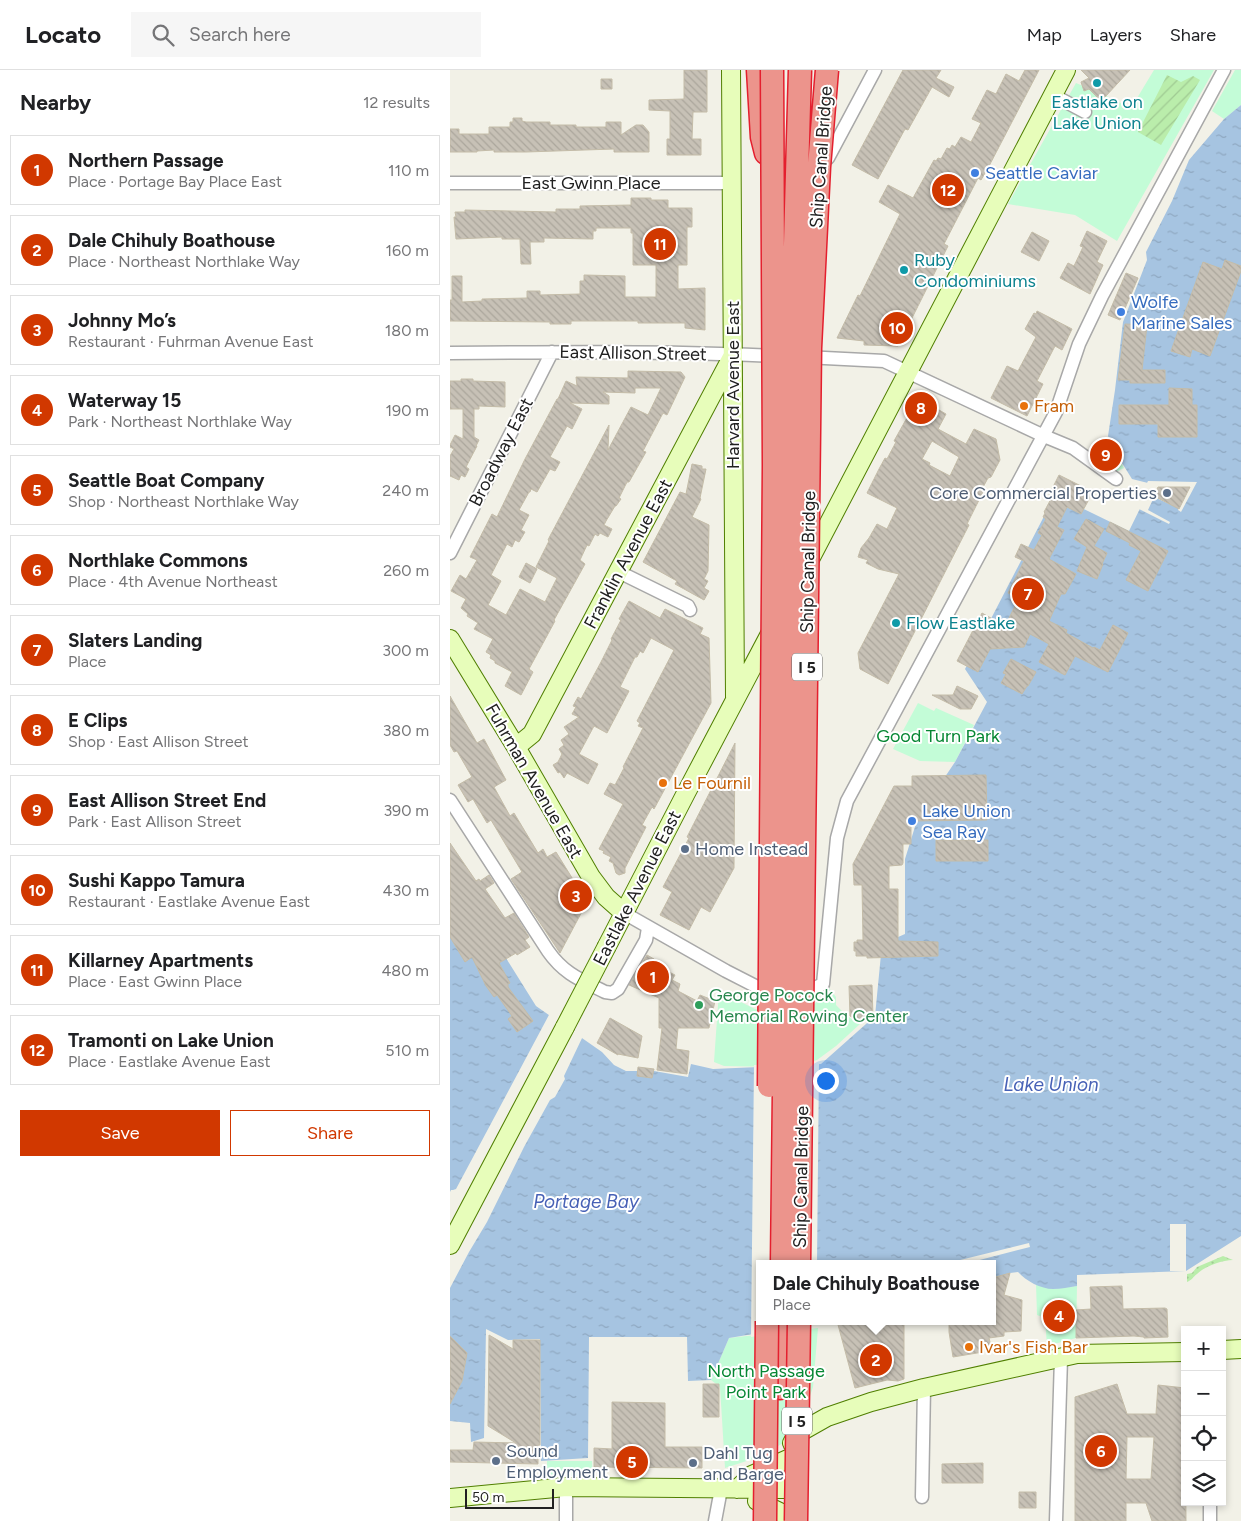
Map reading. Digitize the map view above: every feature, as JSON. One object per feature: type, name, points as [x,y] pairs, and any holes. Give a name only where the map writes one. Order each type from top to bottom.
[{"type":"highway","points":[[758,70],[762,136],[772,176]]},
{"type":"highway","name":"Ship Canal Bridge","points":[[767,1260],[774,475],[772,70]]},
{"type":"highway","name":"Ship Canal Bridge","points":[[782,1260],[793,313],[800,70]]},
{"type":"highway","name":"Ship Canal Bridge","points":[[800,1260],[810,348],[826,70]]},
{"type":"highway","name":"I 5","points":[[765,1521],[767,1325]]},
{"type":"highway","points":[[781,1325],[788,1520]]},
{"type":"highway","name":"I 5","points":[[788,1520],[799,1325]]},
{"type":"main road","name":"Harvard Avenue East","points":[[731,70],[735,701]]},
{"type":"main road","name":"Eastlake Avenue East","points":[[450,1245],[1066,70]]},
{"type":"main road","name":"Franklin Avenue East","points":[[516,747],[532,734],[733,354]]},
{"type":"main road","name":"Fuhrman Avenue East","points":[[450,639],[516,747],[591,877],[606,897],[624,913]]},
{"type":"main road","points":[[1226,1350],[1241,1349]]},
{"type":"main road","points":[[788,1520],[788,1459],[792,1443],[797,1436],[819,1421],[844,1410],[924,1388],[1077,1354],[1181,1352]]},
{"type":"main road","points":[[729,1489],[752,1475],[788,1459]]},
{"type":"main road","points":[[450,1498],[566,1487],[788,1489]]},
{"type":"main road","points":[[729,1489],[764,1505],[788,1520]]},
{"type":"street","points":[[828,158],[875,70]]},
{"type":"street","points":[[1044,436],[1056,412],[1079,344],[1102,296],[1224,70]]},
{"type":"street","points":[[1052,95],[1085,112]]},
{"type":"street","name":"East Gwinn Place","points":[[450,183],[731,183]]},
{"type":"street","name":"East Allison Street","points":[[450,354],[552,352],[733,354],[880,360],[1073,448],[1116,479]]},
{"type":"street","name":"Broadway East","points":[[450,553],[552,352]]},
{"type":"street","name":"Fuhrman Avenue East","points":[[624,913],[726,971],[786,1001],[822,984],[837,838],[847,801],[1044,436]]},
{"type":"street","points":[[619,572],[688,606],[690,610]]},
{"type":"street","points":[[450,800],[548,951],[564,970],[605,992],[612,993],[618,989],[646,940],[648,928]]},
{"type":"street","points":[[1056,1521],[1060,1358]]},
{"type":"street","points":[[922,1497],[924,1388]]},
{"type":"street","points":[[566,1487],[566,1521]]},
{"type":"street","points":[[714,1521],[729,1489]]},
{"type":"street","points":[[1210,1506],[1210,1521]]},
{"type":"green space","points":[[1154,70],[1214,70],[1117,241],[1075,215],[1008,204],[1076,83],[1131,108]]},
{"type":"green space","points":[[1235,70],[1241,70],[1241,105],[1224,119],[1212,111]]},
{"type":"green space","points":[[1167,75],[1181,82],[1193,76],[1200,80],[1161,145],[1138,132]]},
{"type":"green space","points":[[1100,438],[1109,438],[1124,468],[1116,472],[1097,460],[1095,455]]},
{"type":"green space","name":"Good Turn Park","points":[[918,703],[934,711],[936,708],[974,725],[955,762],[920,761],[893,749]]},
{"type":"green space","points":[[829,988],[836,997],[836,1005],[847,1016],[860,1024],[817,1060],[800,1065],[774,1067],[724,1066],[714,1062],[719,991],[755,1009],[782,1016],[811,1008]]},
{"type":"green space","points":[[1223,1256],[1233,1260],[1209,1266],[1187,1282],[1187,1274],[1192,1273],[1197,1267]]},
{"type":"green space","points":[[1036,1284],[1053,1289],[1077,1286],[1076,1338],[1047,1346],[1045,1318],[1037,1315]]},
{"type":"green space","name":"North Passage Point Park","points":[[818,1328],[813,1387],[797,1435],[759,1457],[725,1468],[720,1387],[711,1380],[729,1338]]},
{"type":"green space","points":[[547,1461],[592,1461],[593,1476],[547,1476]]},
{"type":"water","name":"Lake Union","points":[[1241,105],[1241,1236],[1186,1271],[1077,1275],[1077,1286],[1056,1289],[1048,1289],[1034,1284],[1018,1272],[996,1277],[996,1260],[756,1260],[756,1325],[808,1325],[729,1338],[711,1380],[688,1381],[687,1337],[589,1337],[588,1458],[541,1461],[540,1339],[508,1340],[486,1329],[484,1438],[471,1442],[470,1423],[450,1421],[450,1404],[462,1381],[467,1353],[450,1336],[450,861],[484,923],[536,1006],[602,1052],[614,1065],[626,1071],[654,1071],[688,1077],[691,1064],[713,1069],[821,1064],[875,1016],[882,944],[905,934],[905,859],[918,817],[955,762],[987,702],[965,669],[1055,495],[1129,531],[1152,484],[1132,479],[1108,436],[1123,322],[1147,260],[1146,252],[1172,201],[1189,160],[1224,119]]},
{"type":"pier","points":[[1148,481],[1197,482],[1181,512],[1178,508],[1154,497],[1148,510],[1170,522],[1169,524],[1137,508],[1148,485],[1146,485]]},
{"type":"pier","points":[[550,1013],[583,1036],[564,1076],[565,1079],[555,1097],[550,1100],[524,1147],[487,1222],[450,1288],[450,1192],[456,1189]]},
{"type":"pier","points":[[819,1062],[817,1260],[756,1260],[756,1325],[816,1325],[816,1327],[751,1337],[754,1065]]},
{"type":"pier","points":[[1170,1224],[1186,1224],[1186,1271],[1170,1271]]},
{"type":"pier","points":[[1029,1243],[1030,1247],[980,1260],[960,1260]]},
{"type":"building","points":[[684,70],[707,70],[707,112],[693,112],[692,139],[701,139],[701,155],[667,155],[667,139],[670,139],[670,111],[649,110],[649,100],[684,99]]},
{"type":"building","points":[[903,70],[941,70],[936,78],[954,87],[949,97],[932,87],[908,130],[905,129],[878,179],[852,165]]},
{"type":"building","points":[[1025,70],[1039,70],[988,168],[981,180],[978,178],[944,244],[948,246],[898,346],[864,345],[864,341],[837,338],[900,214],[879,202],[888,185],[913,198],[934,160],[941,159],[947,148],[950,149],[952,145],[955,147],[961,137],[971,142],[981,123],[972,119],[987,90],[996,94],[1006,74],[1019,81]]},
{"type":"building","name":"Eastlake on Lake Union","points":[[1081,70],[1130,70],[1105,97],[1101,95],[1098,98],[1089,89],[1084,91],[1081,82],[1089,78]]},
{"type":"building","points":[[601,79],[612,79],[612,89],[601,89]]},
{"type":"building","points":[[513,118],[522,118],[522,121],[526,122],[550,122],[550,125],[576,125],[576,127],[606,127],[606,122],[621,122],[621,135],[636,125],[643,125],[649,132],[649,152],[614,152],[614,149],[450,152],[450,129],[459,129],[459,134],[489,134],[489,127],[510,127],[510,122],[513,122]]},
{"type":"building","points":[[631,198],[668,200],[668,208],[692,208],[692,227],[687,227],[687,265],[678,265],[678,289],[705,288],[705,330],[685,328],[685,323],[638,323],[638,321],[571,321],[571,324],[550,324],[550,322],[450,321],[452,276],[462,276],[462,302],[482,301],[482,299],[527,298],[527,291],[540,291],[540,295],[580,294],[580,281],[584,281],[584,275],[625,276],[625,297],[656,297],[656,265],[633,265],[633,233],[631,233],[631,228],[596,228],[596,231],[593,231],[593,239],[544,238],[544,242],[530,242],[531,264],[521,264],[520,239],[502,239],[502,237],[456,239],[455,212],[465,212],[465,210],[556,212],[556,209],[580,209],[580,206],[631,205]]},
{"type":"building","points":[[1087,231],[1107,241],[1097,262],[1103,265],[1090,294],[1060,278],[1068,263],[1074,266],[1083,247],[1080,246]]},
{"type":"building","points":[[1032,232],[1049,241],[1039,261],[1021,252]]},
{"type":"building","points":[[1225,260],[1241,266],[1241,271],[1210,356],[1192,349],[1190,357],[1171,351],[1203,262],[1222,269]]},
{"type":"building","points":[[1126,273],[1138,278],[1120,320],[1108,315]]},
{"type":"building","points":[[1037,311],[1072,329],[1062,350],[1055,346],[1037,381],[1043,384],[1027,416],[991,398],[1007,366],[1018,371],[1036,337],[1025,329]]},
{"type":"building","points":[[1125,324],[1147,325],[1142,370],[1165,370],[1165,383],[1130,383],[1130,380],[1118,380]]},
{"type":"building","points":[[628,371],[681,372],[685,377],[667,415],[663,413],[643,451],[646,452],[629,482],[627,482],[619,498],[621,499],[604,525],[612,529],[608,537],[600,533],[598,536],[595,534],[589,546],[587,545],[580,560],[585,564],[529,669],[533,672],[521,695],[505,686],[512,672],[495,663],[490,658],[491,655],[486,652],[493,639],[474,629],[478,623],[467,616],[468,614],[461,608],[466,599],[451,591],[460,575],[466,579],[477,560],[470,557],[492,514],[497,517],[566,381],[577,386],[576,377],[628,378]],"holes":[[[635,388],[661,388],[648,415],[631,407],[608,450],[609,425],[550,536],[536,567],[557,578],[545,602],[520,589],[506,615],[488,605],[501,581],[491,575],[507,544],[512,547],[515,540],[519,542],[525,532],[521,530],[529,515],[519,510],[531,489],[537,492],[550,469],[555,471],[560,462],[550,457],[567,426],[572,429],[582,409],[570,403],[609,404],[609,396],[603,392],[635,393]]]},
{"type":"building","points":[[461,379],[505,382],[505,407],[479,406],[479,409],[474,409],[474,437],[479,440],[466,467],[469,469],[465,477],[461,475],[459,480],[450,476],[450,456],[454,449],[450,445],[455,435],[463,439],[463,409],[450,409],[450,381],[461,381]]},
{"type":"building","points":[[1169,388],[1192,389],[1192,405],[1197,405],[1197,437],[1158,437],[1158,424],[1119,424],[1119,405],[1169,405]]},
{"type":"building","points":[[918,398],[946,414],[938,429],[966,444],[974,429],[996,439],[1000,460],[982,489],[983,492],[967,524],[969,525],[888,684],[860,669],[858,653],[899,574],[878,569],[866,563],[868,560],[858,557],[861,548],[877,524],[887,529],[897,508],[867,493],[885,458],[887,459],[896,442],[894,441]],"holes":[[[932,441],[959,457],[950,476],[922,459]]]},
{"type":"building","points":[[692,464],[706,469],[701,499],[692,517],[709,525],[708,571],[704,579],[708,581],[704,588],[709,591],[704,600],[675,584],[677,581],[643,562],[680,492],[686,494]]},
{"type":"building","points":[[1059,475],[1093,492],[1081,514],[1067,507],[1057,527],[1064,530],[1049,559],[1076,574],[1065,594],[1061,594],[1049,621],[1067,630],[1066,633],[1100,650],[1113,625],[1128,633],[1108,672],[1075,656],[1065,675],[1039,662],[1049,644],[1030,634],[1024,647],[990,649],[978,672],[957,661],[982,613],[1005,626],[1019,598],[1008,593],[1024,561],[1015,557],[1021,544],[1034,550],[1042,535],[1038,533],[1046,519],[1043,517],[1044,512],[1052,497],[1049,495]]},
{"type":"building","points":[[1158,487],[1190,487],[1179,509],[1154,496]]},
{"type":"building","points":[[1086,519],[1104,529],[1094,546],[1107,553],[1097,579],[1077,571],[1087,547],[1074,539]]},
{"type":"building","points":[[1110,522],[1168,551],[1148,591],[1126,580],[1141,551],[1106,531]]},
{"type":"building","points":[[526,563],[537,569],[530,583],[519,577]]},
{"type":"building","points":[[629,601],[660,618],[665,609],[703,628],[700,634],[709,638],[711,703],[654,809],[652,807],[642,825],[646,827],[625,868],[625,873],[619,875],[616,873],[613,863],[609,861],[611,857],[599,849],[623,804],[604,794],[610,783],[615,785],[624,768],[643,728],[638,726],[640,723],[637,721],[674,650],[651,638],[643,653],[640,651],[637,657],[635,657],[620,687],[629,691],[607,733],[594,726],[579,754],[598,764],[588,784],[567,773],[564,778],[553,765],[558,762],[562,754],[559,749],[564,745],[561,740],[569,734],[564,727],[579,717],[572,714],[576,707],[573,706],[578,697],[581,699],[601,662],[621,620],[619,619]]},
{"type":"building","points":[[1011,659],[1036,672],[1022,694],[1001,683],[1006,674],[1003,673]]},
{"type":"building","points":[[957,686],[978,696],[971,709],[960,709],[932,695],[953,695]]},
{"type":"building","points":[[450,696],[477,743],[484,739],[506,780],[494,787],[510,816],[514,813],[538,853],[543,849],[547,857],[556,852],[587,902],[560,953],[511,879],[522,872],[491,820],[487,823],[473,799],[468,802],[458,785],[472,777],[457,751],[454,752],[450,745]]},
{"type":"building","points":[[735,743],[734,868],[710,912],[701,907],[689,930],[660,915],[672,892],[663,887]]},
{"type":"building","name":"Lake Union Sea Ray","points":[[986,775],[987,820],[911,821],[911,844],[903,844],[903,863],[902,865],[889,866],[889,889],[898,889],[898,941],[938,942],[938,956],[867,958],[867,956],[856,956],[854,942],[863,940],[862,885],[854,885],[853,864],[894,786],[912,786],[912,776]]},
{"type":"building","points":[[936,840],[988,840],[988,861],[936,861]]},
{"type":"building","points":[[450,843],[476,881],[479,879],[480,881],[489,875],[494,883],[485,889],[505,918],[514,913],[529,937],[525,940],[530,947],[499,963],[510,983],[508,987],[533,1021],[517,1032],[508,1019],[512,1016],[497,995],[494,997],[486,986],[472,957],[465,962],[450,937]]},
{"type":"building","points":[[647,955],[654,959],[652,963],[675,975],[672,980],[680,984],[678,991],[697,1001],[700,995],[715,1001],[709,1028],[678,1028],[676,1049],[689,1051],[687,1074],[657,1070],[662,1028],[659,1028],[659,998],[629,985]]},
{"type":"building","points":[[872,985],[873,1017],[864,1018],[862,1022],[850,1016],[849,986]]},
{"type":"building","points":[[610,1018],[642,1036],[638,1058],[618,1055],[597,1043]]},
{"type":"building","points":[[638,1067],[654,1069],[652,1078],[637,1076]]},
{"type":"building","points":[[1010,1273],[1004,1295],[1022,1300],[1021,1331],[1004,1332],[1004,1336],[989,1338],[991,1346],[982,1348],[983,1352],[953,1357],[949,1325],[996,1325],[996,1277]]},
{"type":"building","points":[[1122,1286],[1123,1309],[1167,1309],[1168,1337],[1076,1338],[1076,1310],[1091,1309],[1090,1287]]},
{"type":"building","points":[[838,1325],[904,1325],[904,1379],[898,1381],[887,1380],[855,1388]]},
{"type":"building","points":[[489,1335],[513,1349],[513,1340],[540,1340],[540,1445],[538,1445],[538,1464],[450,1462],[450,1450],[473,1450],[474,1442],[516,1443],[488,1426]]},
{"type":"building","points":[[450,1336],[467,1353],[462,1381],[450,1404]]},
{"type":"building","points":[[703,1384],[719,1384],[719,1417],[703,1417]]},
{"type":"building","points":[[1117,1384],[1127,1414],[1156,1414],[1158,1385],[1181,1388],[1181,1506],[1186,1506],[1186,1521],[1152,1521],[1146,1503],[1126,1503],[1126,1521],[1075,1521],[1075,1397]],"holes":[[[1127,1437],[1154,1437],[1151,1479],[1126,1479]]]},
{"type":"building","points":[[612,1402],[665,1403],[665,1447],[702,1447],[702,1468],[594,1467],[594,1448],[612,1449]]},
{"type":"building","points":[[983,1463],[983,1483],[942,1483],[942,1464]]},
{"type":"building","points":[[1019,1492],[1036,1492],[1036,1508],[1019,1508]]},
{"type":"place","name":"Eastlake on Lake Union","points":[[1097,83]]},
{"type":"place","name":"Seattle Caviar","points":[[975,173]]},
{"type":"place","name":"Tramonti on Lake Union","points":[[948,190]]},
{"type":"place","name":"Killarney Apartments","points":[[660,244]]},
{"type":"place","name":"Ruby Condominiums","points":[[904,270]]},
{"type":"place","name":"Wolfe Marine Sales","points":[[1121,312]]},
{"type":"place","name":"Sushi Kappo Tamura","points":[[897,328]]},
{"type":"place","name":"Fram","points":[[1024,406]]},
{"type":"place","name":"E Clips","points":[[921,408]]},
{"type":"place","name":"East Allison Street End","points":[[1106,455]]},
{"type":"place","name":"Core Commercial Properties","points":[[1167,493]]},
{"type":"place","name":"Slaters Landing","points":[[1028,594]]},
{"type":"place","name":"Flow Eastlake","points":[[896,623]]},
{"type":"place","name":"Le Fournil","points":[[663,783]]},
{"type":"place","name":"Lake Union Sea Ray","points":[[912,821]]},
{"type":"place","name":"Home Instead","points":[[685,849]]},
{"type":"place","name":"Johnny Mo’s","points":[[576,896]]},
{"type":"place","name":"Northern Passage","points":[[653,977]]},
{"type":"place","name":"George Pocock Memorial Rowing Center","points":[[699,1005]]},
{"type":"place","name":"Waterway 15","points":[[1059,1316]]},
{"type":"place","name":"Ivar's Fish Bar","points":[[969,1347]]},
{"type":"place","name":"Dale Chihuly Boathouse","points":[[876,1360]]},
{"type":"place","name":"Northlake Commons","points":[[1101,1451]]},
{"type":"place","name":"Sound Employment","points":[[496,1461]]},
{"type":"place","name":"Seattle Boat Company","points":[[632,1462]]},
{"type":"place","name":"Dahl Tug and Barge","points":[[693,1463]]},
{"type":"water label","name":"Portage Bay","points":[[586,1201]]}]
